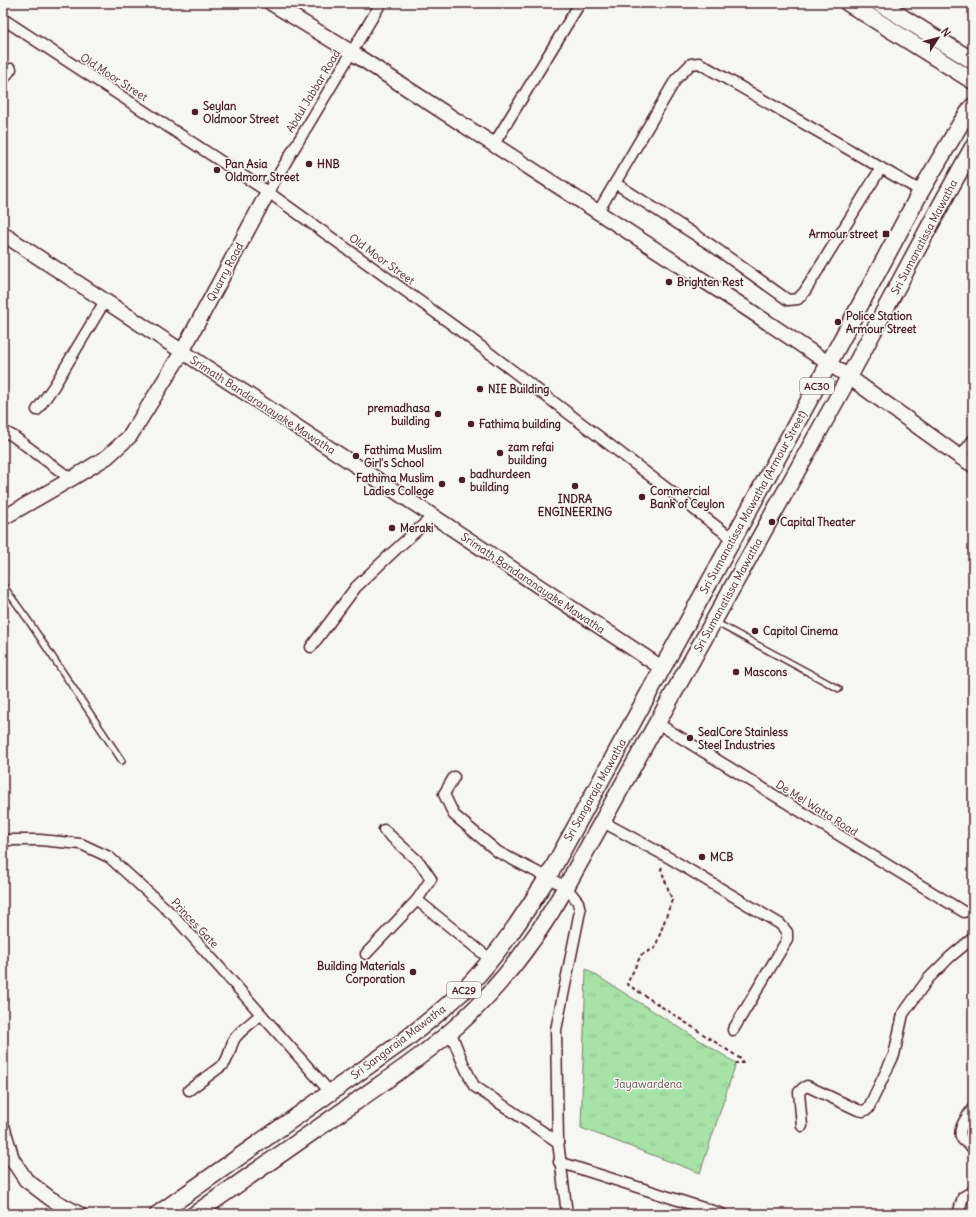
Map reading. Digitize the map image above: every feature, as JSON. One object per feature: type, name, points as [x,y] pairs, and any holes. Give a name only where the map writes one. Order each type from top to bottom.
[{"type":"main road","points":[[848,3],[973,81]]},
{"type":"main road","points":[[879,3],[973,61]]},
{"type":"main road","name":"Sri Sumanatissa Mawatha (Armour Street)","points":[[662,668],[829,364],[921,191],[961,123],[973,106]]},
{"type":"main road","name":"Sri Sumanatissa Mawatha","points":[[679,684],[849,377],[972,150]]},
{"type":"main road","name":"Sri Sangaraja Mawatha","points":[[158,1214],[405,1040],[443,1010],[466,988],[491,960],[548,877],[662,668]]},
{"type":"main road","name":"Sri Sangaraja Mawatha","points":[[195,1214],[419,1057],[450,1032],[477,1006],[531,944],[552,911],[679,684]]},
{"type":"street","points":[[271,3],[351,52],[749,310],[849,377],[973,465]]},
{"type":"street","name":"Abdul Jabbar Road","points":[[268,192],[381,3]]},
{"type":"street","points":[[494,144],[580,3]]},
{"type":"street","name":"Old Moor Street","points":[[3,19],[268,192],[454,326],[733,539]]},
{"type":"street","points":[[598,212],[676,79],[691,64],[699,63],[921,191]]},
{"type":"street","points":[[3,80],[11,69]]},
{"type":"street","points":[[615,183],[711,245],[788,300],[798,299],[805,291],[881,168]]},
{"type":"street","name":"Quarry Road","points":[[3,518],[107,457],[130,436],[182,352],[268,192]]},
{"type":"street","name":"Srimath Bandaranayake Mawatha","points":[[3,234],[662,668]]},
{"type":"street","points":[[37,410],[54,386],[105,301]]},
{"type":"street","points":[[3,431],[13,436],[71,479]]},
{"type":"street","points":[[960,457],[973,440]]},
{"type":"street","points":[[311,647],[356,587],[433,516]]},
{"type":"street","name":"De Mel Watta Road","points":[[657,723],[964,912]]},
{"type":"street","points":[[454,777],[444,794],[454,815],[498,852],[548,877],[566,888],[578,902],[580,911],[556,1030],[559,1162],[567,1214]]},
{"type":"street","points":[[603,822],[666,856],[780,924],[787,932],[787,940],[733,1030]]},
{"type":"street","points":[[366,954],[417,900],[431,879],[420,863],[384,830]]},
{"type":"street","name":"Princes Gate","points":[[3,840],[40,840],[81,844],[109,857],[174,916],[330,1092]]},
{"type":"street","points":[[417,900],[491,960]]},
{"type":"street","points":[[802,1126],[800,1092],[807,1086],[858,1110],[863,1111],[868,1109],[894,1055],[903,1014],[928,979],[950,957],[973,938]]},
{"type":"street","points":[[189,1090],[224,1064],[228,1059],[235,1039],[261,1014]]},
{"type":"street","points":[[450,1032],[474,1086],[558,1142]]},
{"type":"street","points":[[973,1108],[961,1127],[960,1132],[962,1138],[973,1148]]},
{"type":"street","points":[[3,1130],[12,1159],[26,1180],[51,1199],[79,1214]]},
{"type":"street","points":[[559,1162],[722,1214]]},
{"type":"street","points":[[958,1214],[963,1197],[973,1191]]},
{"type":"lane","points":[[3,585],[122,761]]},
{"type":"lane","points":[[714,621],[840,689]]},
{"type":"path","points":[[666,856],[661,869],[672,900],[655,948],[641,955],[627,984],[741,1059],[743,1063],[736,1063]]},
{"type":"green space","name":"Jayawardena","points":[[586,969],[736,1063],[700,1173],[581,1128]]},
{"type":"waterway","points":[[3,1211],[9,1214]]},
{"type":"place","name":"Seylan Oldmoor Street","points":[[195,112]]},
{"type":"place","name":"HNB","points":[[309,164]]},
{"type":"place","name":"Pan Asia Oldmorr Street","points":[[217,170]]},
{"type":"place","name":"Armour street","points":[[886,234]]},
{"type":"place","name":"Brighten Rest","points":[[669,282]]},
{"type":"place","name":"Police Station Armour Street","points":[[838,322]]},
{"type":"place","name":"NIE Building","points":[[480,389]]},
{"type":"place","name":"premadhasa building","points":[[438,414]]},
{"type":"place","name":"Fathima building","points":[[471,424]]},
{"type":"place","name":"zam refai building","points":[[500,453]]},
{"type":"place","name":"Fathima Muslim Girl's School","points":[[356,456]]},
{"type":"place","name":"badhurdeen building","points":[[462,480]]},
{"type":"place","name":"Fathima Muslim Ladies College","points":[[442,484]]},
{"type":"place","name":"INDRA ENGINEERING","points":[[575,486]]},
{"type":"place","name":"Commercial Bank of Ceylon","points":[[642,497]]},
{"type":"place","name":"Capital Theater","points":[[772,522]]},
{"type":"place","name":"Meraki","points":[[392,528]]},
{"type":"place","name":"Capitol Cinema","points":[[755,631]]},
{"type":"place","name":"Mascons","points":[[736,672]]},
{"type":"place","name":"SealCore Stainless Steel Industries","points":[[690,738]]},
{"type":"place","name":"MCB","points":[[702,857]]},
{"type":"place","name":"Building Materials Corporation","points":[[413,972]]}]
